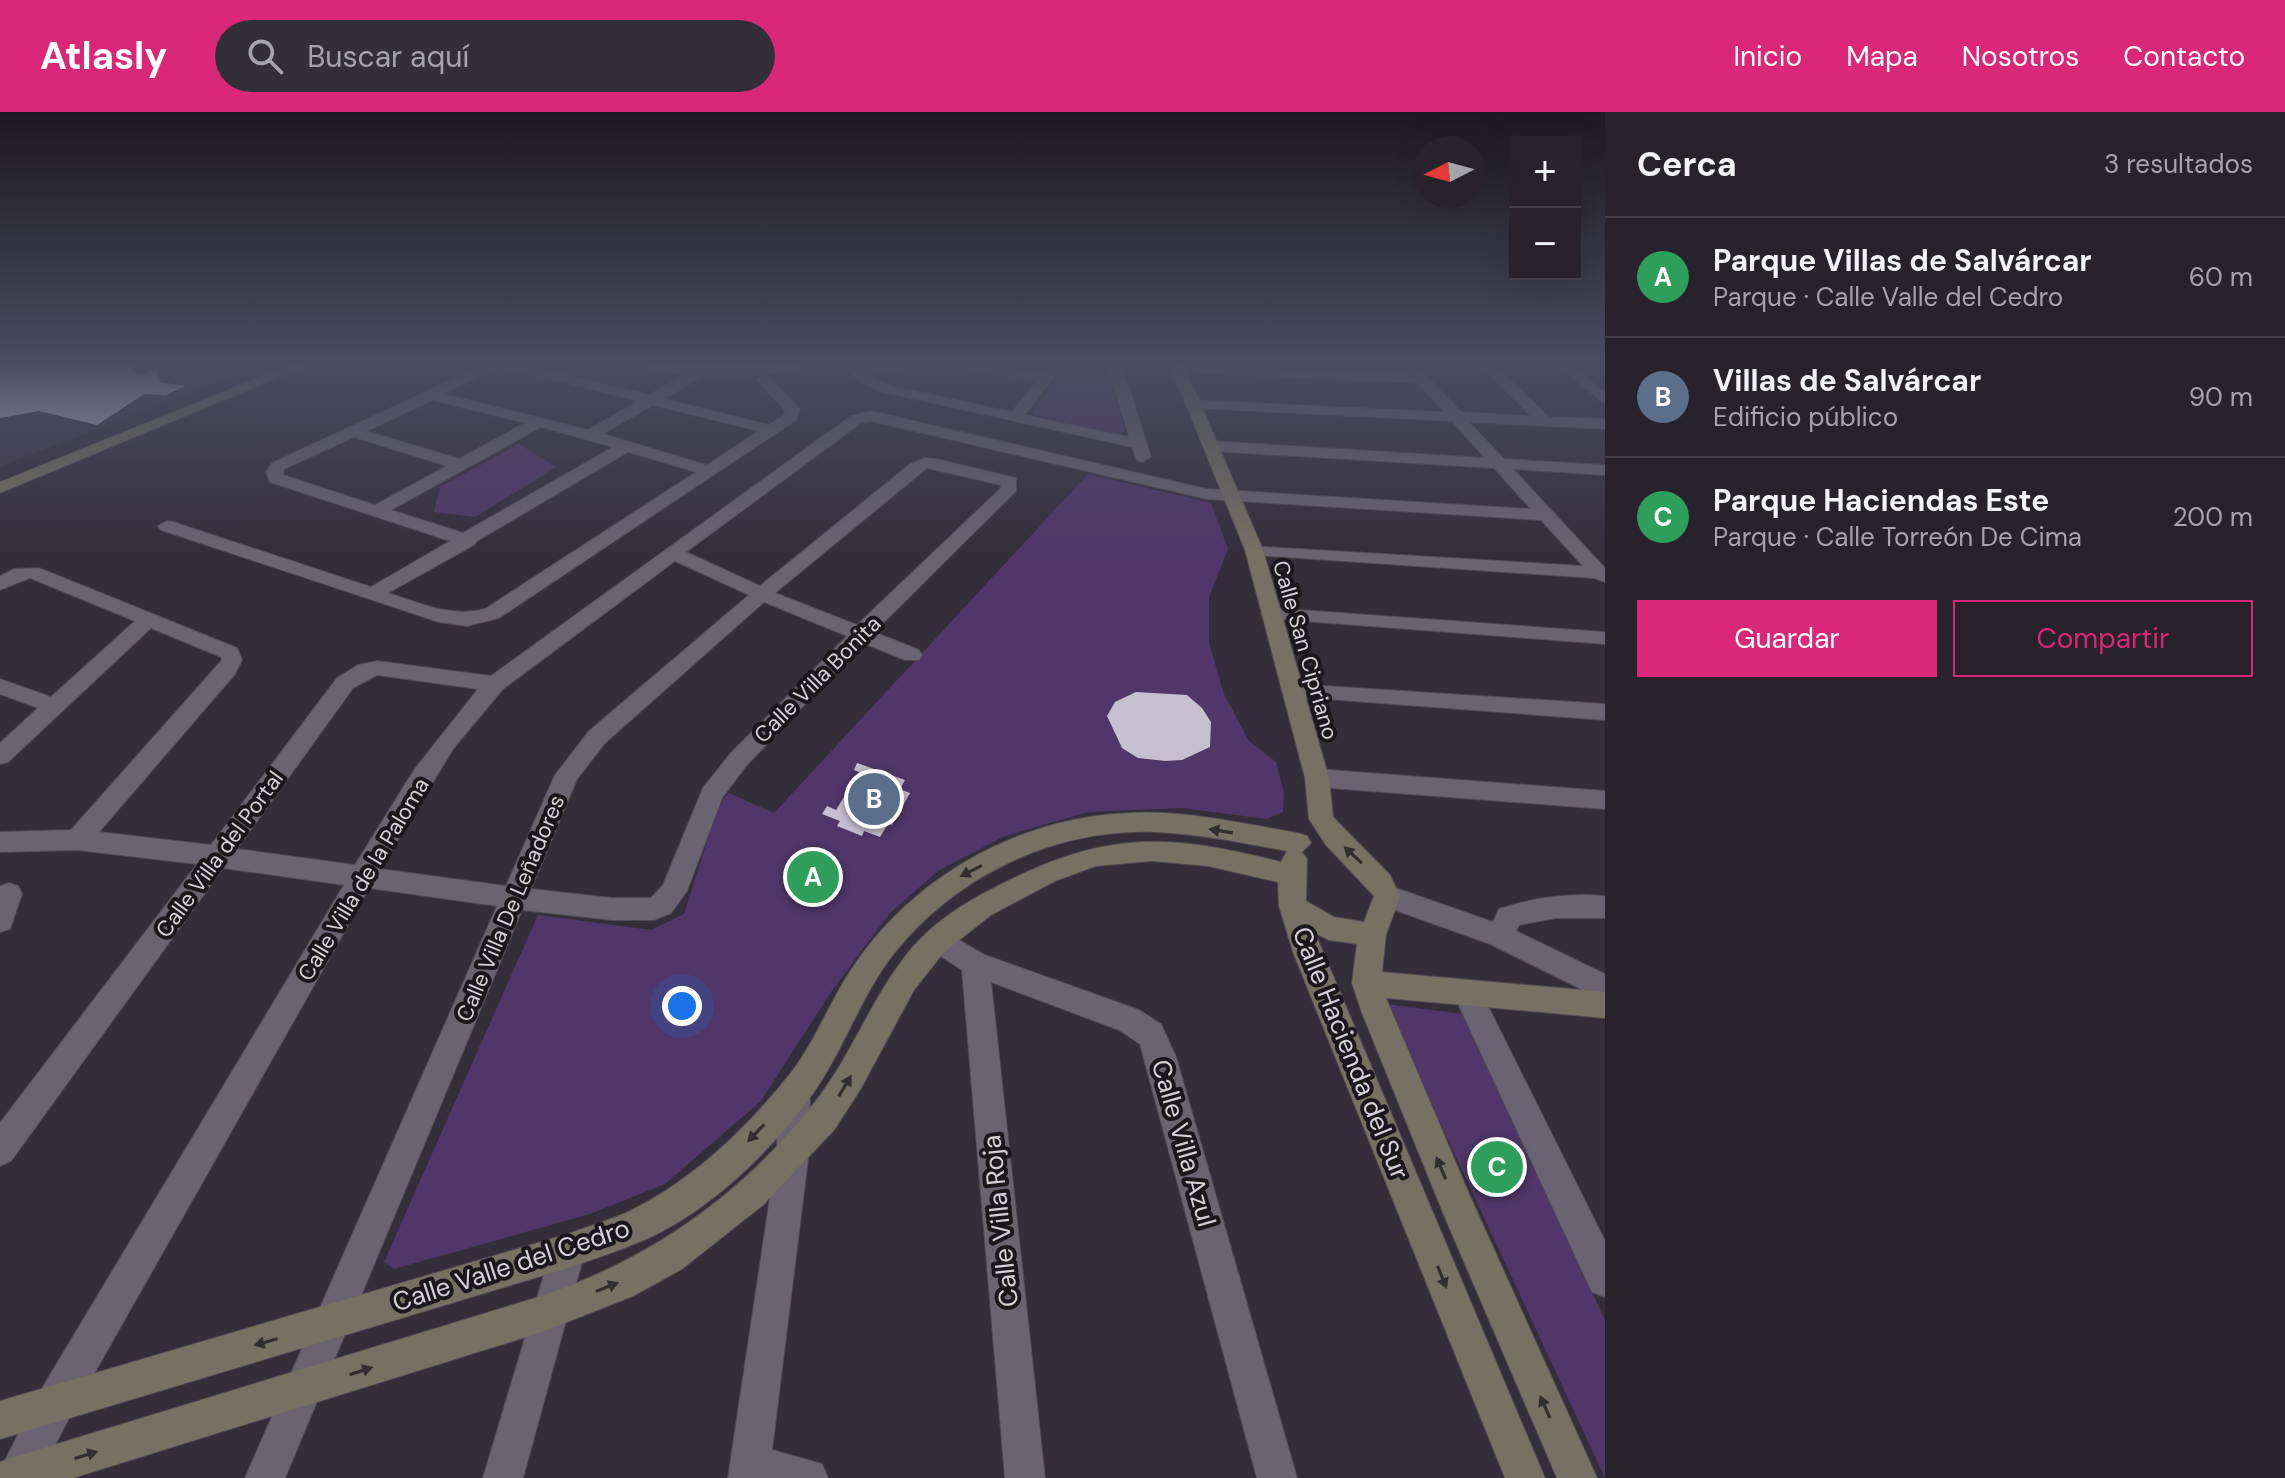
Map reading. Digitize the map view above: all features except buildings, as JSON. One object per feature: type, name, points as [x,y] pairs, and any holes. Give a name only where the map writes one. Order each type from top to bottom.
[{"type":"street","points":[[0,475],[129,429]]},
{"type":"street","points":[[0,488],[129,429]]},
{"type":"street","points":[[357,429],[278,466],[274,472],[276,478],[380,509],[468,541]]},
{"type":"street","points":[[380,509],[527,429]]},
{"type":"street","points":[[565,429],[708,471]]},
{"type":"street","points":[[582,433],[590,429]]},
{"type":"street","points":[[766,429],[771,430]]},
{"type":"street","name":"Calle Villa de la Paloma","points":[[15,1477],[365,876],[437,756],[470,710],[495,684],[843,429]]},
{"type":"street","name":"Calle Villa de la Paloma","points":[[914,429],[1176,489],[1233,497]]},
{"type":"street","points":[[1058,429],[1141,452],[1134,429]]},
{"type":"street","name":"Calle San Cipriano","points":[[1204,429],[1254,550],[1317,778],[1321,819]]},
{"type":"street","points":[[1467,429],[1602,576]]},
{"type":"street","points":[[167,526],[446,618],[467,620],[492,614],[771,430]]},
{"type":"street","points":[[352,431],[461,465]]},
{"type":"street","points":[[372,594],[468,541],[626,446]]},
{"type":"street","points":[[1211,446],[1603,472]]},
{"type":"street","name":"Calle Villa Bonita","points":[[515,898],[643,911],[662,905],[674,891],[711,794],[784,710],[1008,491],[1010,482],[925,463]]},
{"type":"street","name":"Calle Villa De Leñadores","points":[[265,1478],[567,775],[597,737],[762,594],[916,467],[925,463]]},
{"type":"street","points":[[1233,497],[1543,515]]},
{"type":"street","points":[[1254,550],[1602,576]]},
{"type":"street","points":[[675,554],[762,594],[912,655]]},
{"type":"street","points":[[0,584],[14,575],[32,572],[230,653],[232,660],[228,669],[77,840]]},
{"type":"street","points":[[1271,614],[1605,638]]},
{"type":"street","points":[[0,756],[148,620]]},
{"type":"street","name":"Calle Villa del Portal","points":[[0,1150],[353,676],[365,670],[386,668],[495,684]]},
{"type":"street","points":[[0,686],[55,706]]},
{"type":"street","points":[[1294,691],[1605,712]]},
{"type":"street","points":[[1317,778],[1605,800]]},
{"type":"street","points":[[1291,890],[1298,843],[1321,819],[1335,838],[1381,883],[1387,896],[1500,936],[1605,988]]},
{"type":"street","name":"Calle Valle del Cedro","points":[[0,1420],[568,1251],[642,1222],[684,1198],[727,1163],[794,1093],[826,1045],[882,946],[909,915],[934,893],[989,862],[1061,833],[1107,824],[1166,823],[1298,843]]},
{"type":"street","points":[[0,842],[77,840],[515,898]]},
{"type":"street","name":"Calle Valle del Cedro","points":[[15,1477],[554,1309],[646,1271],[690,1242],[745,1197],[793,1151],[837,1098],[915,965],[938,940],[976,909],[1071,863],[1116,853],[1155,850],[1235,861],[1291,890],[1329,928],[1372,935]]},
{"type":"street","name":"Calle Hacienda del Sur","points":[[1291,890],[1307,952],[1525,1478]]},
{"type":"street","points":[[0,921],[9,894]]},
{"type":"street","name":"Calle Hacienda del Sur","points":[[1387,896],[1372,935],[1366,983],[1458,1208],[1577,1478]]},
{"type":"street","points":[[1500,936],[1509,917],[1526,910],[1551,906],[1605,907]]},
{"type":"street","name":"Calle Villa Azul","points":[[938,940],[975,964],[1129,1020],[1151,1034],[1161,1057],[1277,1478]]},
{"type":"street","name":"Calle Villa Roja","points":[[975,964],[1025,1478]]},
{"type":"street","points":[[1366,983],[1605,1005]]},
{"type":"street","points":[[1467,993],[1605,1279]]},
{"type":"street","points":[[794,1093],[793,1151],[749,1472],[808,1478]]},
{"type":"street","points":[[503,1478],[554,1309],[568,1251]]},
{"type":"shaded area","points":[[0,429],[97,429],[0,467]]},
{"type":"shaded area","points":[[1089,429],[1124,429],[1122,434]]},
{"type":"shaded area","points":[[519,444],[556,467],[475,517],[434,512],[440,487]]},
{"type":"shaded area","points":[[1088,474],[1211,503],[1228,549],[1209,597],[1209,643],[1224,694],[1249,741],[1276,762],[1284,793],[1283,812],[1267,819],[1182,808],[1089,812],[1005,836],[938,871],[889,914],[831,992],[761,1101],[665,1184],[590,1214],[394,1269],[384,1262],[538,915],[651,930],[684,914],[719,804],[729,793],[774,813]]},
{"type":"shaded area","points":[[1385,1004],[1463,1014],[1605,1320],[1605,1478]]},
{"type":"place","name":"Villas de Salvárcar","points":[[874,799]]},
{"type":"place","name":"Parque Villas de Salvárcar","points":[[813,877]]},
{"type":"place","name":"Parque Haciendas Este","points":[[1497,1167]]}]
